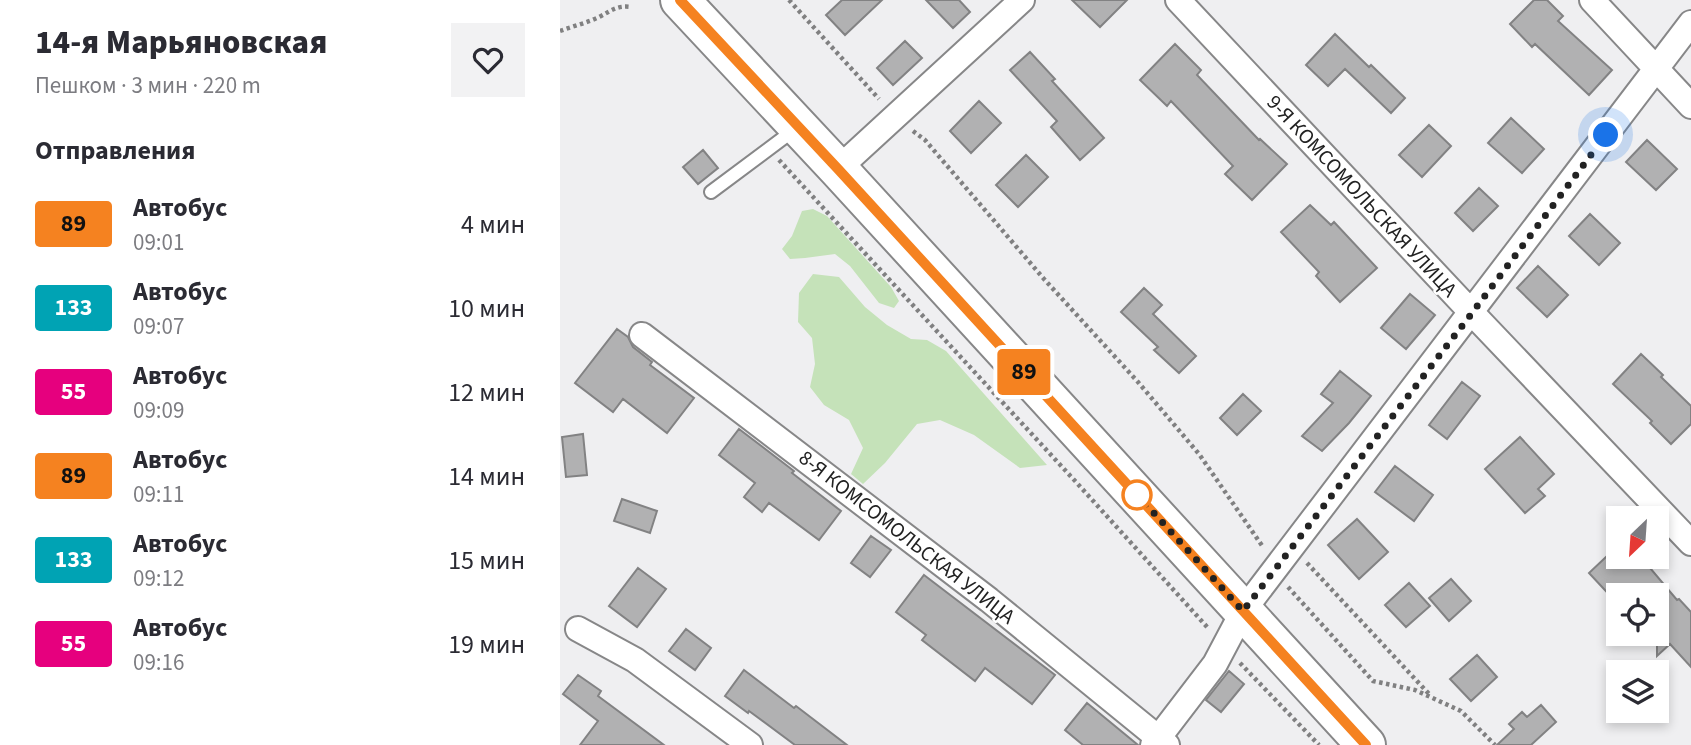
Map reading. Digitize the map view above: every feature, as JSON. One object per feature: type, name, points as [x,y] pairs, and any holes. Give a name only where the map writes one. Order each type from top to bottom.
[{"type":"main road","points":[[680,0],[1366,745]]},
{"type":"street","points":[[838,169],[1023,0]]},
{"type":"street","name":"9-Я КОМСОМОЛЬСКАЯ УЛИЦА","points":[[1178,0],[1691,544]]},
{"type":"street","points":[[1592,0],[1691,106]]},
{"type":"street","points":[[1159,742],[1215,664],[1243,611],[1279,572],[1691,23]]},
{"type":"street","name":"8-Я КОМСОМОЛЬСКАЯ УЛИЦА","points":[[642,335],[989,600],[1159,742]]},
{"type":"street","points":[[578,629],[635,660],[750,745]]},
{"type":"lane","points":[[710,192],[799,127]]},
{"type":"path","points":[[789,0],[895,117],[925,141],[1044,279],[1138,382],[1199,454],[1285,583],[1373,681],[1416,690],[1461,711],[1495,745]]},
{"type":"path","points":[[560,31],[598,18],[616,7],[631,7]]},
{"type":"path","points":[[769,149],[1224,646],[1319,745]]},
{"type":"path","points":[[1279,572],[1301,556],[1433,698]]},
{"type":"green space","points":[[813,209],[827,216],[891,287],[899,301],[894,308],[879,303],[850,266],[835,254],[790,259],[782,249],[792,236],[802,211]]},
{"type":"green space","points":[[813,274],[839,277],[865,307],[887,325],[911,339],[927,340],[946,351],[1047,465],[1020,468],[974,435],[940,420],[917,424],[885,463],[863,484],[851,474],[863,448],[849,420],[824,405],[810,387],[815,364],[812,338],[798,322],[799,293]]},
{"type":"building","points":[[842,0],[882,0],[845,35],[826,15]]},
{"type":"building","points":[[926,0],[959,0],[970,12],[953,28]]},
{"type":"building","points":[[1072,0],[1127,0],[1100,27]]},
{"type":"building","points":[[1534,0],[1547,0],[1563,16],[1558,21],[1612,70],[1589,95],[1535,44],[1532,47],[1510,24]]},
{"type":"building","points":[[1335,34],[1405,98],[1391,113],[1345,69],[1328,86],[1306,65]]},
{"type":"building","points":[[905,41],[922,58],[893,85],[877,68]]},
{"type":"building","points":[[1175,44],[1201,70],[1197,75],[1259,140],[1287,164],[1252,200],[1225,174],[1233,166],[1171,101],[1167,106],[1140,80]]},
{"type":"building","points":[[1030,52],[1055,79],[1052,81],[1104,138],[1080,160],[1051,127],[1057,121],[1010,70]]},
{"type":"building","points":[[979,101],[1001,123],[971,153],[950,131]]},
{"type":"building","points":[[1511,118],[1544,149],[1522,173],[1488,143]]},
{"type":"building","points":[[1429,125],[1451,146],[1422,177],[1399,155]]},
{"type":"building","points":[[1647,140],[1677,169],[1656,190],[1626,162]]},
{"type":"building","points":[[703,150],[718,168],[698,184],[683,167]]},
{"type":"building","points":[[1026,155],[1048,177],[1018,207],[996,185]]},
{"type":"building","points":[[1479,188],[1498,206],[1473,231],[1455,213]]},
{"type":"building","points":[[1310,205],[1331,225],[1334,222],[1377,268],[1340,302],[1316,276],[1319,272],[1281,232]]},
{"type":"building","points":[[1590,214],[1620,243],[1599,265],[1569,236]]},
{"type":"building","points":[[1538,266],[1568,295],[1547,317],[1517,288]]},
{"type":"building","points":[[1144,288],[1162,305],[1153,314],[1196,356],[1179,373],[1154,350],[1158,347],[1121,312]]},
{"type":"building","points":[[1410,294],[1435,315],[1406,349],[1381,328]]},
{"type":"building","points":[[617,329],[628,337],[633,347],[652,362],[650,365],[694,398],[667,433],[623,399],[613,412],[575,383]]},
{"type":"building","points":[[1641,354],[1691,406],[1691,424],[1671,444],[1650,423],[1652,421],[1613,384]]},
{"type":"building","points":[[1340,371],[1371,396],[1322,451],[1302,436],[1333,403],[1321,394]]},
{"type":"building","points":[[1462,382],[1480,396],[1447,439],[1429,425]]},
{"type":"building","points":[[1243,394],[1261,411],[1237,435],[1220,418]]},
{"type":"building","points":[[739,429],[841,511],[819,540],[769,503],[762,512],[744,497],[755,483],[719,455]]},
{"type":"building","points":[[583,434],[587,475],[566,477],[562,437]]},
{"type":"building","points":[[1520,437],[1554,474],[1538,489],[1545,496],[1525,513],[1485,469]]},
{"type":"building","points":[[1395,466],[1433,495],[1414,521],[1375,492]]},
{"type":"building","points":[[622,499],[657,511],[650,533],[614,521]]},
{"type":"building","points":[[1357,519],[1388,552],[1359,579],[1328,545]]},
{"type":"building","points":[[871,536],[891,550],[870,577],[851,563]]},
{"type":"building","points":[[1606,557],[1606,569],[1651,569],[1663,583],[1606,583],[1606,591],[1589,573]]},
{"type":"building","points":[[638,568],[666,589],[637,627],[609,606]]},
{"type":"building","points":[[924,575],[1055,675],[1032,704],[985,668],[975,681],[922,640],[926,635],[896,612]]},
{"type":"building","points":[[1451,579],[1471,601],[1449,621],[1429,598]]},
{"type":"building","points":[[1409,583],[1430,606],[1406,627],[1385,605]]},
{"type":"building","points":[[1669,590],[1691,612],[1691,667],[1670,644]]},
{"type":"building","points":[[686,629],[711,648],[695,670],[669,651]]},
{"type":"building","points":[[1657,646],[1668,646],[1657,656]]},
{"type":"building","points":[[1477,655],[1497,677],[1471,701],[1450,679]]},
{"type":"building","points":[[744,670],[847,745],[795,745],[749,711],[748,713],[725,696]]},
{"type":"building","points":[[1229,671],[1244,684],[1221,712],[1206,700]]},
{"type":"building","points":[[578,675],[601,691],[598,696],[664,745],[580,745],[598,721],[563,694]]},
{"type":"building","points":[[1087,703],[1138,745],[1083,745],[1065,730]]},
{"type":"building","points":[[1541,705],[1556,722],[1531,745],[1497,745],[1514,729],[1509,724],[1522,712],[1527,717]]},
{"type":"bus line","name":"89","points":[[680,0],[1366,745]]},
{"type":"route","points":[[1137,495],[1133,490],[1243,611],[1606,135]]}]
